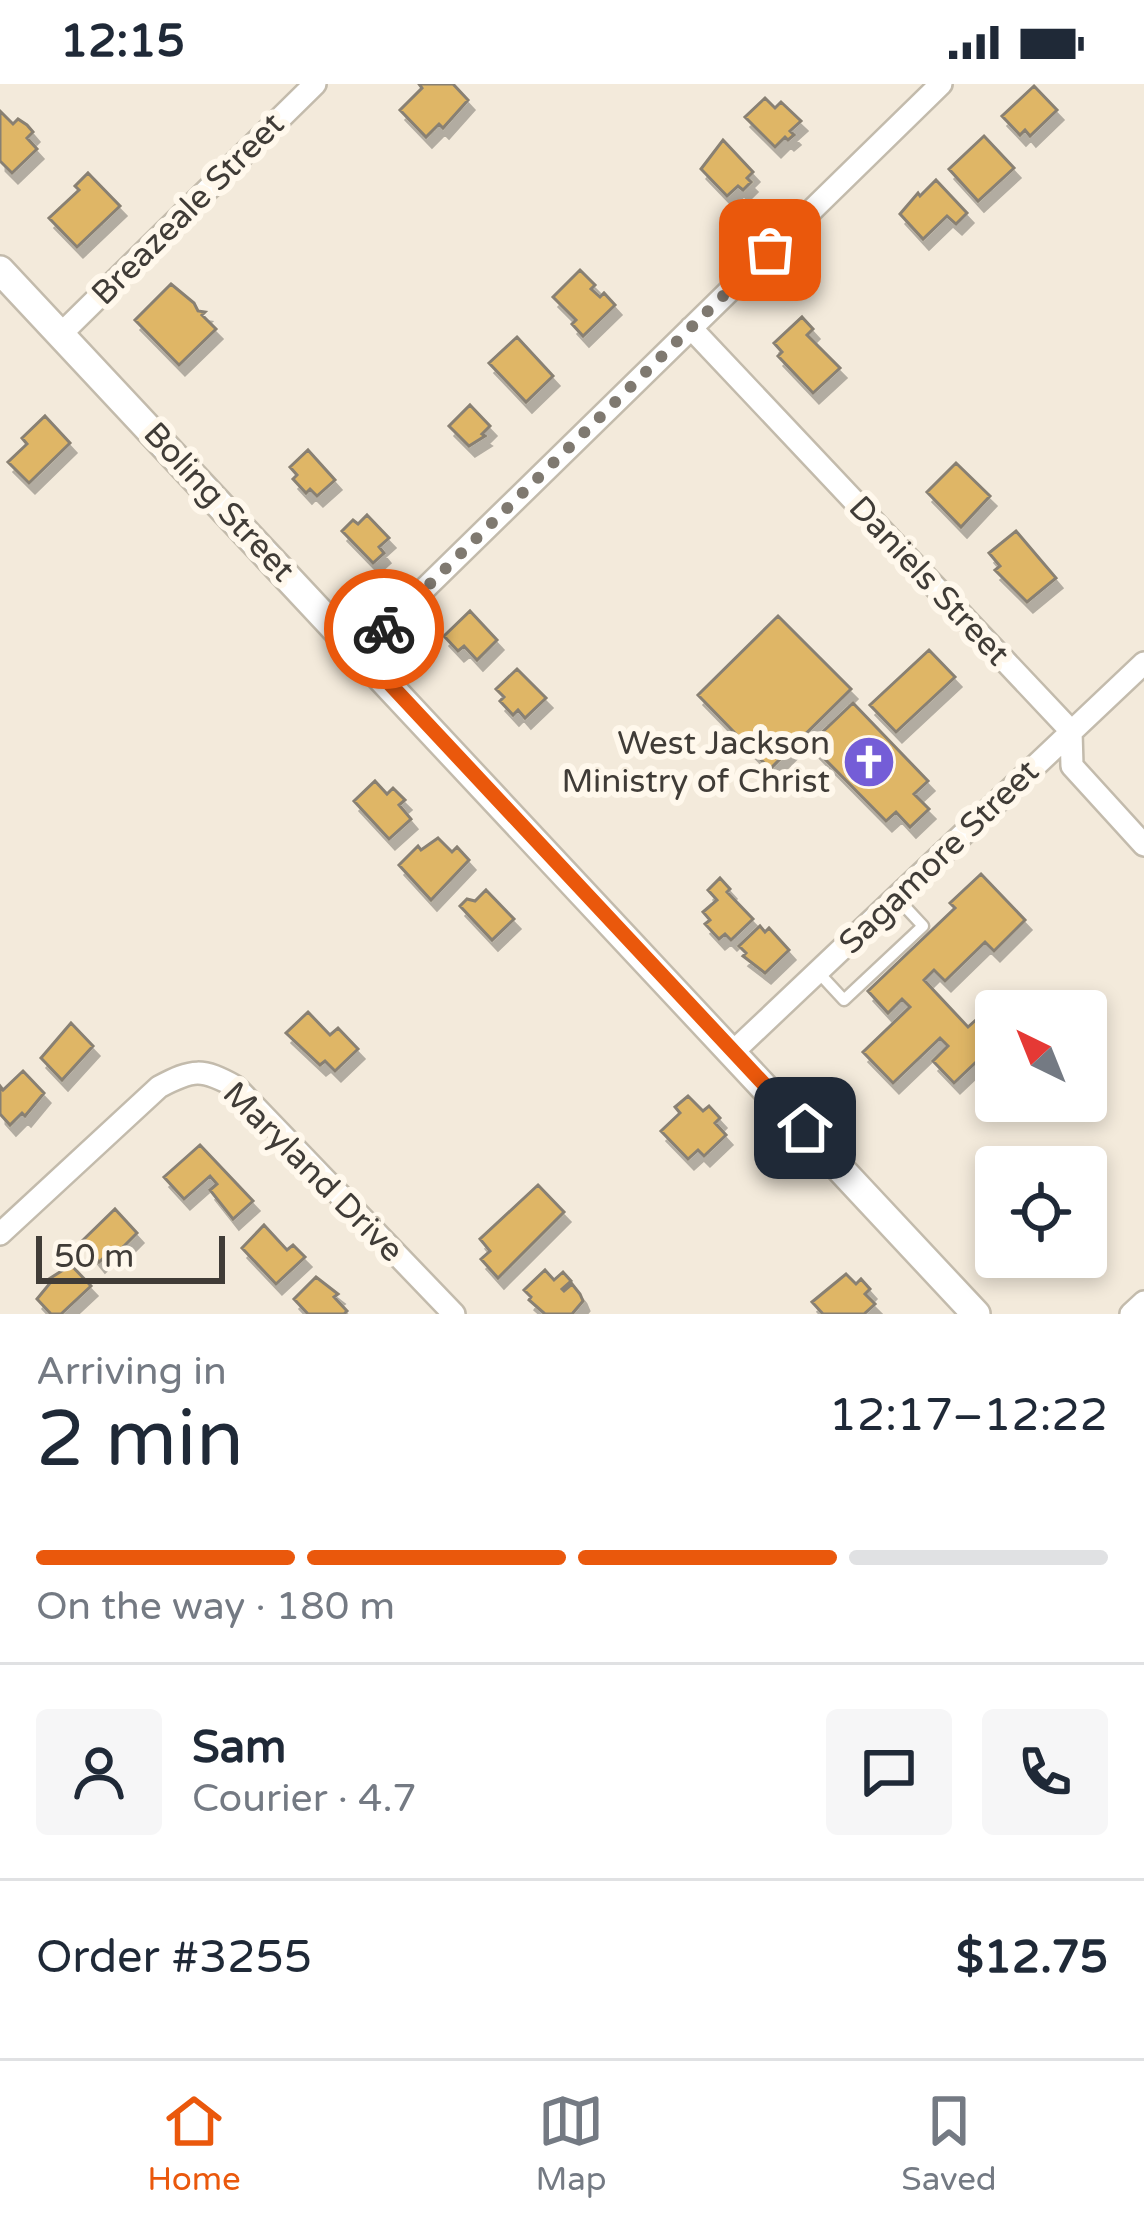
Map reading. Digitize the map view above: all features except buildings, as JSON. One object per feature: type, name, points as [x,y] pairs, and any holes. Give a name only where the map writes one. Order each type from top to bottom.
[{"type":"street","name":"Breazeale Street","points":[[61,334],[315,84]]},
{"type":"street","points":[[360,652],[941,84]]},
{"type":"street","name":"Boling Street","points":[[0,270],[976,1314]]},
{"type":"street","name":"Daniels Street","points":[[691,328],[1071,731],[1072,766],[1144,845]]},
{"type":"street","name":"Sagamore Street","points":[[734,1051],[1144,663]]},
{"type":"street","name":"Maryland Drive","points":[[0,1234],[159,1087],[186,1072],[211,1073],[236,1087],[454,1314]]},
{"type":"street","points":[[1131,1314],[1144,1302]]},
{"type":"lane","points":[[818,972],[844,1000],[923,926],[896,897]]},
{"type":"lane","points":[[805,1128],[842,1092]]},
{"type":"way so far","points":[[384,629],[770,250]]},
{"type":"place","name":"West Jackson Ministry of Christ","points":[[869,762]]},
{"type":"route","points":[[384,629],[360,652],[805,1128]]}]
